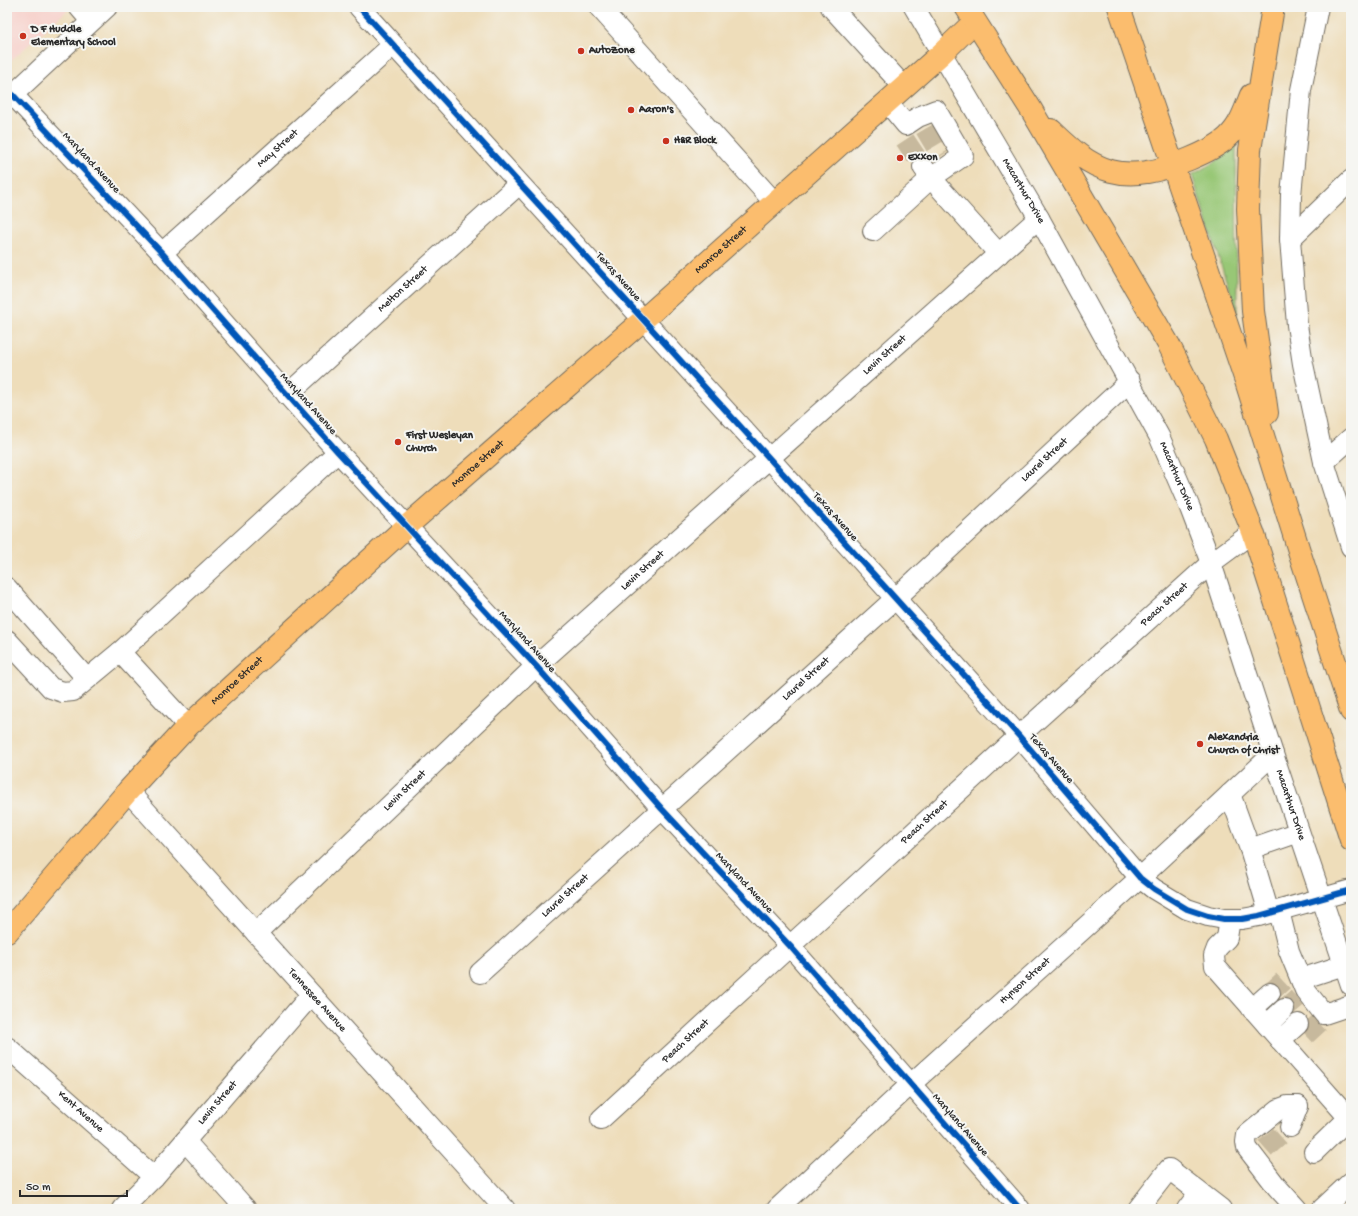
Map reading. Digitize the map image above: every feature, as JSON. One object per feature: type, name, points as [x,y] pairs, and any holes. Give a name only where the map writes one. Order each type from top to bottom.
[{"type":"main road","points":[[1119,7],[1245,378],[1351,711]]},
{"type":"main road","points":[[1273,7],[1250,150],[1248,209],[1253,311],[1266,409],[1300,554]]},
{"type":"main road","name":"Monroe Street","points":[[7,932],[128,792],[188,726],[407,526],[643,320],[941,54],[970,14]]},
{"type":"main road","points":[[970,14],[1032,111],[1169,345],[1216,439],[1253,532],[1351,840]]},
{"type":"main road","points":[[1032,111],[1076,154],[1094,165],[1112,171],[1129,173],[1148,172],[1173,165],[1211,149],[1228,137],[1242,118],[1265,57]]},
{"type":"street","points":[[10,98],[85,14],[107,7]]},
{"type":"street","name":"Texas Avenue","points":[[359,7],[769,458],[1019,736],[1140,878],[1154,889],[1187,909],[1208,916],[1230,919],[1242,919],[1274,912],[1351,890]]},
{"type":"street","points":[[599,7],[774,202]]},
{"type":"street","points":[[831,7],[904,87]]},
{"type":"street","name":"Macarthur Drive","points":[[914,7],[1039,218],[1159,436],[1190,508],[1211,563],[1273,754],[1351,985]]},
{"type":"street","points":[[1318,7],[1301,90],[1291,188],[1290,239],[1297,325],[1303,364],[1324,462],[1351,547]]},
{"type":"street","name":"May Street","points":[[162,253],[393,45]]},
{"type":"street","name":"Maryland Avenue","points":[[10,98],[162,253],[287,396],[536,666],[662,809],[790,946],[1020,1209]]},
{"type":"street","points":[[887,102],[913,128],[936,110],[967,98]]},
{"type":"street","points":[[936,110],[951,160]]},
{"type":"street","points":[[873,231],[927,172],[991,138]]},
{"type":"street","points":[[927,172],[999,254]]},
{"type":"street","points":[[1290,239],[1351,180]]},
{"type":"street","name":"Melton Street","points":[[287,396],[519,184]]},
{"type":"street","name":"Levin Street","points":[[256,933],[536,666],[1039,218]]},
{"type":"street","name":"Laurel Street","points":[[480,973],[895,599],[1130,381]]},
{"type":"street","points":[[1324,462],[1351,438]]},
{"type":"street","points":[[7,640],[51,688],[63,692],[73,691],[120,652],[338,452]]},
{"type":"street","name":"Peach Street","points":[[601,1119],[1019,736],[1211,563],[1253,532]]},
{"type":"street","points":[[7,588],[87,679]]},
{"type":"street","points":[[120,652],[188,726]]},
{"type":"street","name":"Hynson Street","points":[[777,1209],[912,1084],[1140,878],[1273,754]]},
{"type":"street","name":"Tennessee Avenue","points":[[128,792],[505,1209]]},
{"type":"street","points":[[1230,794],[1289,951],[1291,988],[1278,1038]]},
{"type":"street","points":[[1250,849],[1299,832]]},
{"type":"street","points":[[1230,919],[1227,938],[1218,948],[1214,956],[1215,966],[1350,1118],[1314,1152]]},
{"type":"street","points":[[1252,1008],[1291,988],[1344,965]]},
{"type":"street","points":[[1291,988],[1312,1019]]},
{"type":"street","name":"Levin Street","points":[[122,1209],[154,1177],[312,995]]},
{"type":"street","points":[[1278,1038],[1312,1019],[1351,1005]]},
{"type":"street","name":"Kent Avenue","points":[[7,1047],[154,1177]]},
{"type":"street","points":[[1296,1209],[1277,1187],[1258,1147],[1247,1148],[1247,1135],[1279,1109],[1288,1106],[1290,1117],[1321,1086]]},
{"type":"street","points":[[185,1141],[246,1209]]},
{"type":"street","points":[[1138,1209],[1169,1169],[1220,1209]]},
{"type":"street","points":[[1333,1205],[1351,1182]]},
{"type":"street","points":[[1187,1209],[1200,1193]]},
{"type":"shaded area","name":"D F Huddle Elementary School","points":[[7,7],[71,7],[7,64]]},
{"type":"green space","points":[[1236,144],[1237,314],[1192,175],[1218,160]]},
{"type":"tunnel","points":[[925,129],[941,156]]},
{"type":"tunnel","points":[[905,140],[923,167]]},
{"type":"tunnel","points":[[1270,993],[1283,981]]},
{"type":"tunnel","points":[[1284,1009],[1297,998]]},
{"type":"tunnel","points":[[1306,1035],[1319,1023]]},
{"type":"tunnel","points":[[1265,1149],[1290,1127]]},
{"type":"cycle path","points":[[359,7],[769,458],[1019,736],[1140,878],[1154,889],[1187,909],[1208,916],[1224,919],[1242,919],[1259,916],[1351,890]]},
{"type":"cycle path","points":[[13,95],[162,253],[338,452],[536,666],[662,809],[790,946],[1020,1209]]},
{"type":"place","name":"D F Huddle Elementary School","points":[[23,36]]},
{"type":"place","name":"AutoZone","points":[[581,51]]},
{"type":"place","name":"Aaron's","points":[[631,110]]},
{"type":"place","name":"H&R Block","points":[[666,141]]},
{"type":"place","name":"Exxon","points":[[900,158]]},
{"type":"place","name":"First Wesleyan Church","points":[[398,442]]},
{"type":"place","name":"Alexandria Church of Christ","points":[[1200,744]]}]
